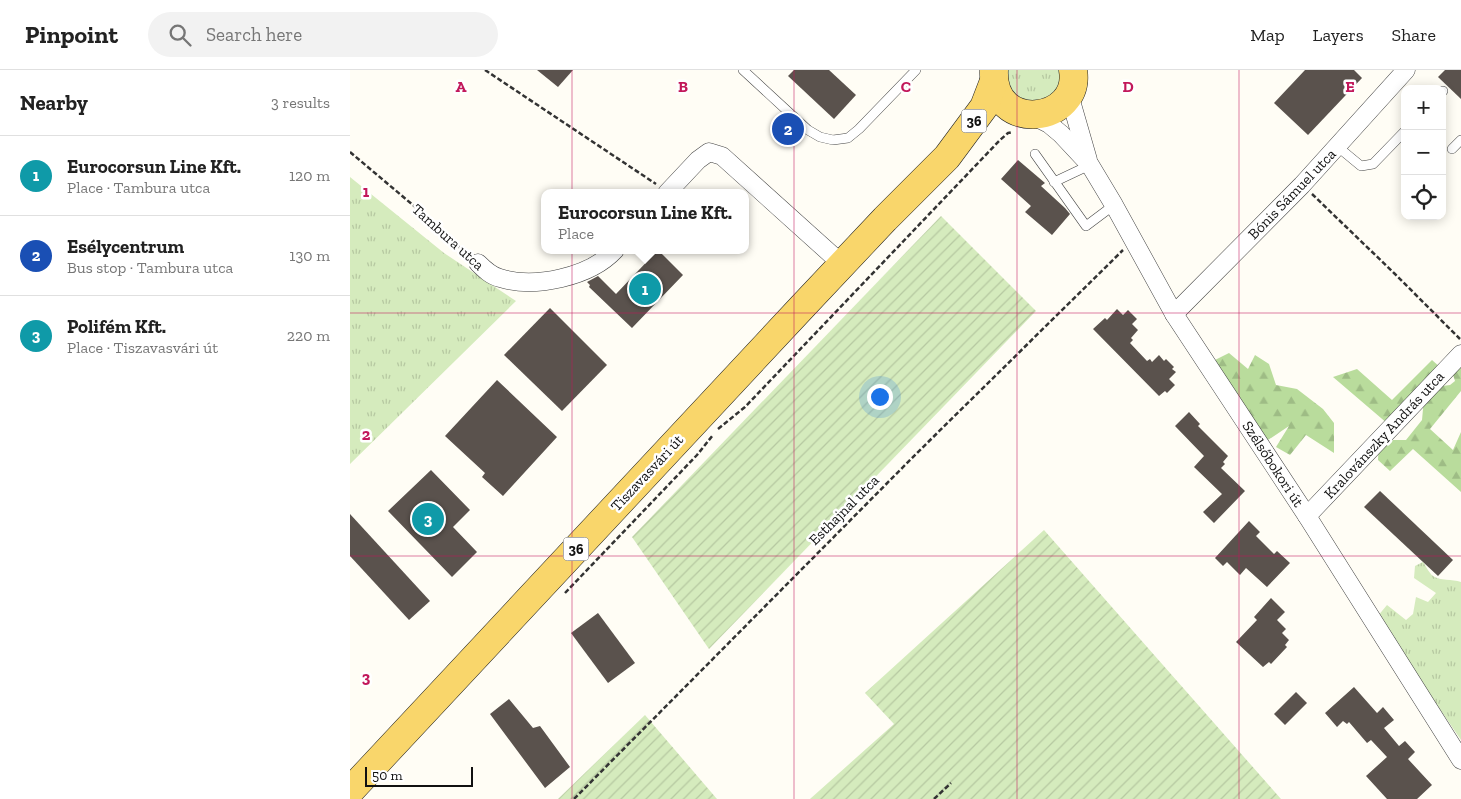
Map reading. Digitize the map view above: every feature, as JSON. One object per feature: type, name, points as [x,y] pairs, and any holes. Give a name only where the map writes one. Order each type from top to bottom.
[{"type":"main road","name":"36","points":[[994,73],[999,96],[1022,120]]},
{"type":"main road","name":"36","points":[[947,157],[984,107],[994,73]]},
{"type":"main road","name":"36","points":[[947,157],[993,126],[1022,120],[1057,107],[1064,101],[1071,82]]},
{"type":"main road","name":"Tiszavasvári út","points":[[350,791],[842,265],[947,157]]},
{"type":"street","name":"Bónis Sámuel utca","points":[[1174,314],[1302,185],[1406,70]]},
{"type":"street","points":[[1071,82],[1090,165]]},
{"type":"street","points":[[1022,120],[1049,124],[1090,165]]},
{"type":"street","points":[[671,189],[698,160],[709,152],[722,156],[842,265]]},
{"type":"street","name":"Szélsőbokori út","points":[[1090,165],[1174,314],[1307,516],[1461,760]]},
{"type":"street","name":"Tambura utca","points":[[478,263],[498,278],[510,281],[550,281],[596,265],[610,254]]},
{"type":"street","name":"Kralovánszky András utca","points":[[1307,516],[1461,354]]},
{"type":"lane","points":[[743,70],[808,130],[820,137],[833,140],[848,138],[859,129],[916,70]]},
{"type":"lane","points":[[1338,147],[1361,166],[1373,164],[1401,135]]},
{"type":"lane","points":[[1452,149],[1461,140]]},
{"type":"lane","points":[[1034,154],[1086,226],[1114,205]]},
{"type":"lane","points":[[1054,182],[1090,165]]},
{"type":"path","points":[[485,70],[664,189]]},
{"type":"path","points":[[565,594],[697,455],[714,432],[745,407],[1000,140],[1022,120]]},
{"type":"path","name":"Tambura utca","points":[[350,152],[478,263]]},
{"type":"path","points":[[1302,185],[1461,340]]},
{"type":"path","name":"Esthajnal utca","points":[[574,799],[917,453],[1133,240]]},
{"type":"path","points":[[934,799],[951,782]]},
{"type":"green space","points":[[1002,70],[1065,70],[1058,95],[1020,104]]},
{"type":"green space","points":[[350,177],[444,253],[516,301],[350,464]]},
{"type":"green space","points":[[941,216],[1036,311],[709,649],[632,537]]},
{"type":"green space","points":[[1229,353],[1248,369],[1255,355],[1269,364],[1276,385],[1297,389],[1323,409],[1334,423],[1334,453],[1306,435],[1290,455],[1276,447],[1289,426],[1265,442],[1213,361]]},
{"type":"green space","points":[[1461,356],[1461,391],[1430,429],[1453,450],[1461,432],[1461,492],[1413,449],[1390,471],[1378,460],[1379,440],[1406,440],[1422,420],[1424,398],[1435,387],[1450,385],[1455,381],[1450,365]]},
{"type":"green space","points":[[1432,360],[1441,368],[1388,424],[1333,377],[1357,369],[1392,400]]},
{"type":"green space","points":[[1044,530],[1281,799],[810,799],[894,724],[865,693]]},
{"type":"green space","points":[[1423,562],[1430,573],[1436,578],[1461,582],[1461,740],[1377,617],[1387,605],[1406,620],[1413,614],[1416,597],[1428,602],[1436,593],[1414,578],[1415,566]]},
{"type":"green space","points":[[645,715],[717,799],[558,799]]},
{"type":"building","points":[[537,70],[573,70],[558,87]]},
{"type":"building","points":[[794,70],[829,70],[856,95],[834,119],[788,76]]},
{"type":"building","points":[[1305,70],[1354,70],[1362,78],[1308,135],[1274,103]]},
{"type":"building","points":[[1445,70],[1461,70],[1461,99],[1438,77]]},
{"type":"building","points":[[1018,160],[1045,183],[1041,186],[1070,214],[1052,235],[1025,212],[1031,206],[1001,179]]},
{"type":"building","points":[[654,254],[662,254],[683,275],[632,328],[589,287],[590,285],[587,282],[598,276],[616,294]]},
{"type":"building","points":[[550,308],[607,365],[562,411],[504,355]]},
{"type":"building","points":[[1117,309],[1123,315],[1128,310],[1137,319],[1132,324],[1138,330],[1131,338],[1133,340],[1130,343],[1147,361],[1150,359],[1152,362],[1159,355],[1164,361],[1166,359],[1174,367],[1172,369],[1176,372],[1169,379],[1175,385],[1167,393],[1165,391],[1159,396],[1093,329],[1105,318],[1107,320]]},
{"type":"building","points":[[497,380],[557,437],[503,496],[482,477],[485,473],[445,436]]},
{"type":"building","points":[[1189,412],[1200,424],[1198,426],[1228,456],[1221,468],[1245,491],[1214,523],[1203,512],[1222,494],[1194,467],[1204,456],[1175,426]]},
{"type":"building","points":[[431,470],[470,510],[453,527],[477,552],[452,577],[388,511]]},
{"type":"building","points":[[1380,491],[1453,560],[1438,576],[1364,507]]},
{"type":"building","points":[[350,514],[430,601],[409,620],[350,556]]},
{"type":"building","points":[[1249,521],[1260,532],[1256,536],[1274,554],[1277,551],[1290,563],[1267,587],[1246,568],[1240,575],[1227,562],[1223,566],[1215,558]]},
{"type":"building","points":[[1271,598],[1285,612],[1277,620],[1286,629],[1282,633],[1289,640],[1285,645],[1287,647],[1271,664],[1269,662],[1263,667],[1236,642],[1257,620],[1254,617]]},
{"type":"building","points":[[598,613],[635,663],[608,683],[571,633]]},
{"type":"building","points":[[1354,687],[1377,713],[1383,707],[1394,720],[1384,728],[1399,746],[1405,741],[1415,752],[1408,759],[1432,785],[1417,799],[1387,799],[1366,776],[1387,757],[1371,740],[1367,743],[1349,722],[1347,724],[1343,721],[1337,727],[1325,713]]},
{"type":"building","points":[[1296,692],[1307,703],[1285,725],[1274,714]]},
{"type":"building","points":[[509,699],[533,728],[540,726],[570,767],[545,788],[490,714]]},
{"type":"place","name":"Esélycentrum","points":[[788,129]]},
{"type":"place","name":"Eurocorsun Line Kft.","points":[[645,289]]},
{"type":"place","name":"Polifém Kft.","points":[[428,519]]}]
